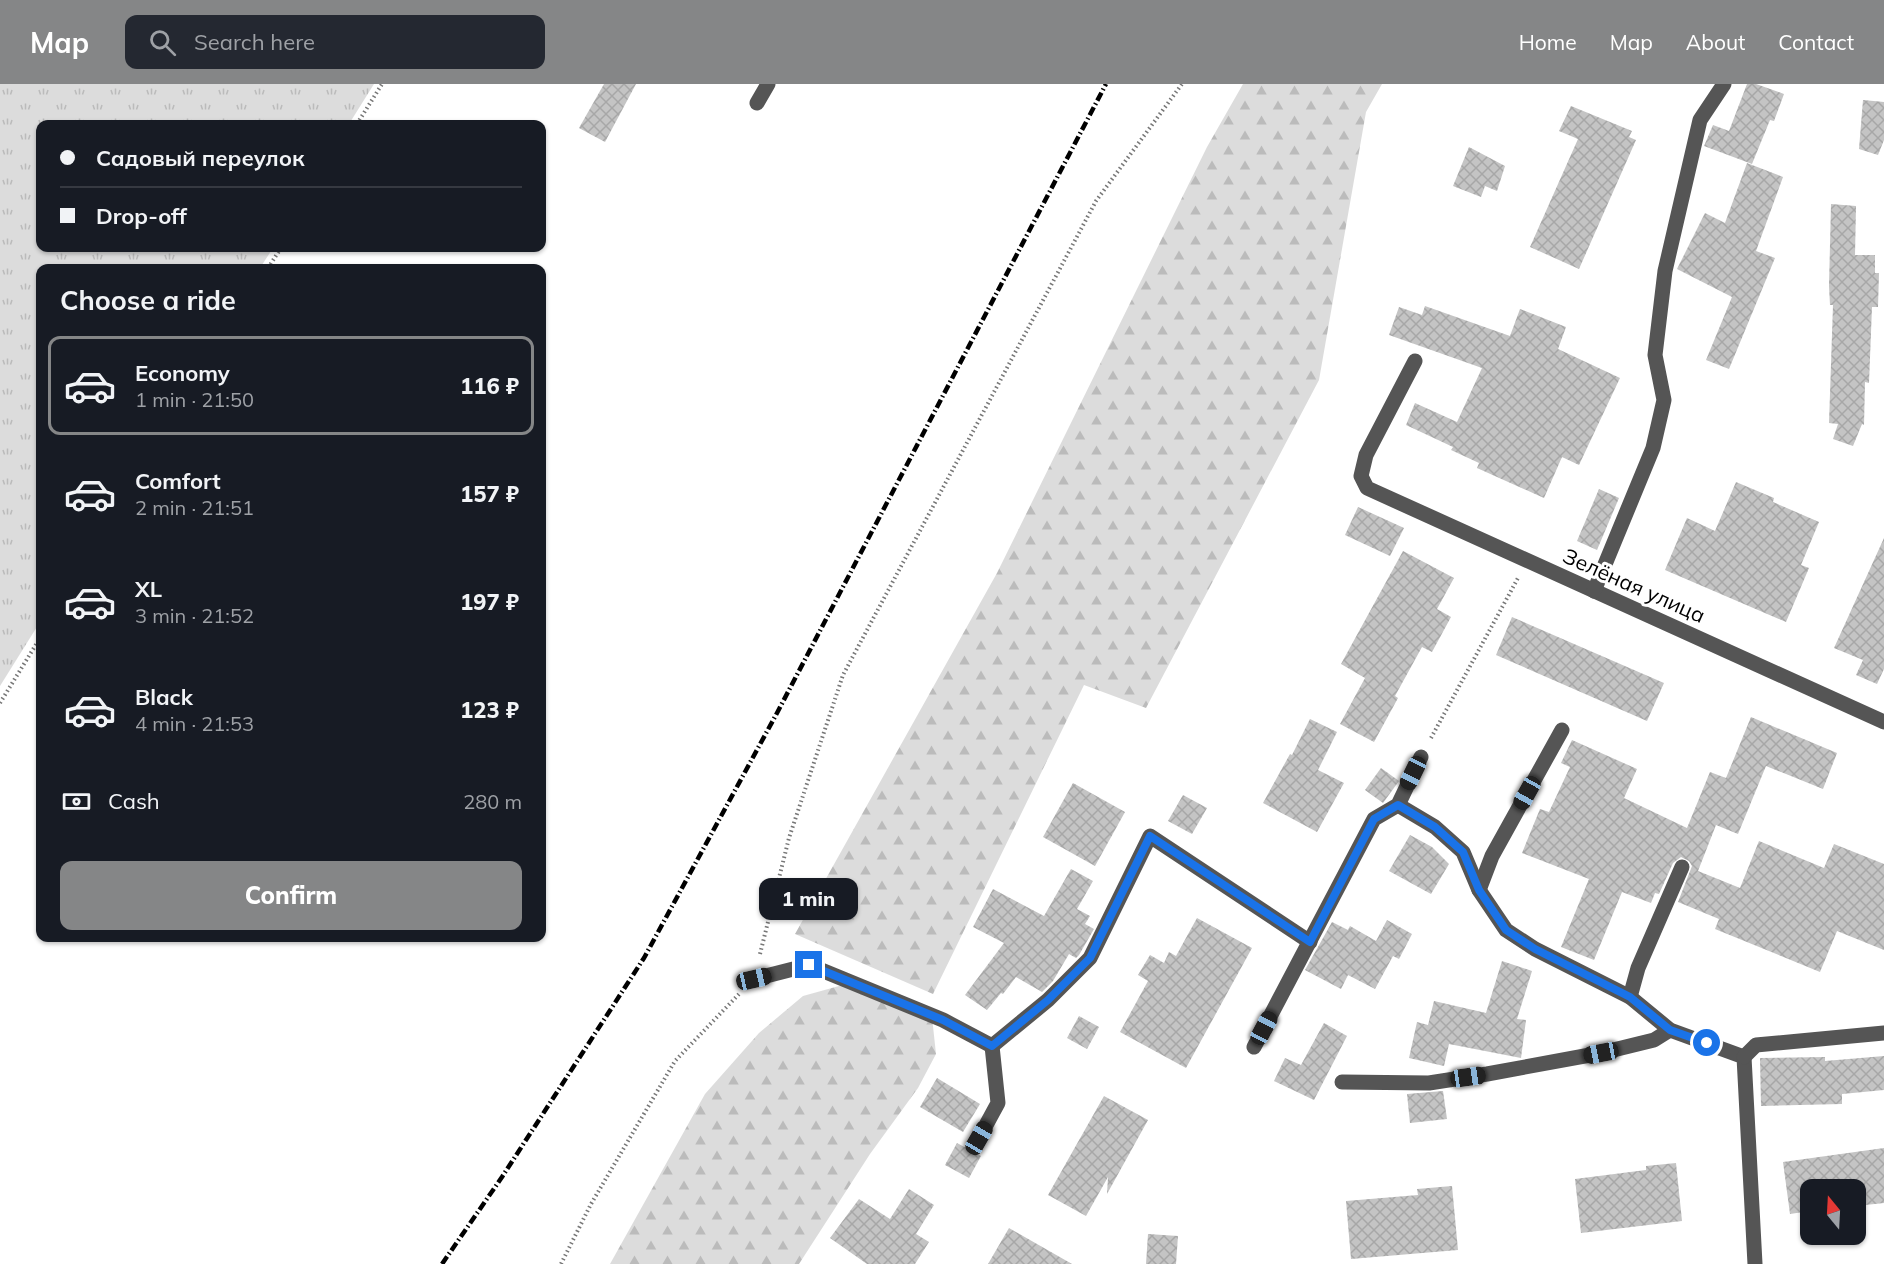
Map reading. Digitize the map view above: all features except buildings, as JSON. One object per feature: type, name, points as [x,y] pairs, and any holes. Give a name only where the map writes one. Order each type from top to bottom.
[{"type":"street","points":[[757,103],[768,84]]},
{"type":"street","points":[[1594,591],[1653,448],[1664,400],[1655,355],[1665,271],[1700,120],[1724,84]]},
{"type":"street","name":"Зелёная улица","points":[[1415,362],[1366,455],[1361,476],[1366,488],[1884,722]]},
{"type":"street","points":[[1479,890],[1491,856],[1562,730]]},
{"type":"street","points":[[1254,1047],[1374,819],[1398,805],[1420,757]]},
{"type":"street","points":[[1398,805],[1435,827],[1463,852],[1479,890],[1506,930],[1535,949],[1630,997],[1670,1030],[1744,1057]]},
{"type":"street","points":[[992,1046],[1048,1000],[1090,958],[1150,836],[1310,942]]},
{"type":"street","points":[[1630,997],[1638,968],[1682,867]]},
{"type":"street","points":[[754,979],[809,965],[943,1020],[992,1046]]},
{"type":"street","points":[[1342,1082],[1429,1083],[1487,1074],[1654,1040],[1670,1030]]},
{"type":"street","points":[[1744,1057],[1756,1045],[1884,1033]]},
{"type":"street","points":[[979,1138],[998,1103],[992,1046]]},
{"type":"street","points":[[1744,1057],[1755,1264]]},
{"type":"path","points":[[360,120],[382,84]]},
{"type":"path","points":[[561,1264],[591,1204],[675,1062],[754,979],[789,838],[843,675],[1096,201],[1182,84]]},
{"type":"path","points":[[1420,757],[1527,561]]},
{"type":"path","points":[[0,704],[36,645]]},
{"type":"green space","points":[[0,84],[374,84],[352,120],[36,120],[36,252],[270,252],[263,264],[36,264],[36,628],[0,686]]},
{"type":"green space","points":[[1243,84],[1382,84],[1366,112],[1319,380],[1146,708],[1084,685],[933,994],[795,934],[997,573],[1207,147]]},
{"type":"green space","points":[[857,981],[932,1017],[936,1054],[918,1088],[870,1154],[799,1264],[610,1264],[705,1094],[759,1033],[803,996]]},
{"type":"railway","points":[[442,1264],[502,1177],[644,958],[777,713],[1106,84]]},
{"type":"route","points":[[809,965],[943,1020],[992,1046],[1048,1000],[1090,958],[1150,836],[1310,942],[1374,819],[1398,805],[1435,827],[1463,852],[1479,890],[1506,930],[1535,949],[1630,997],[1670,1030],[1707,1043]]}]
